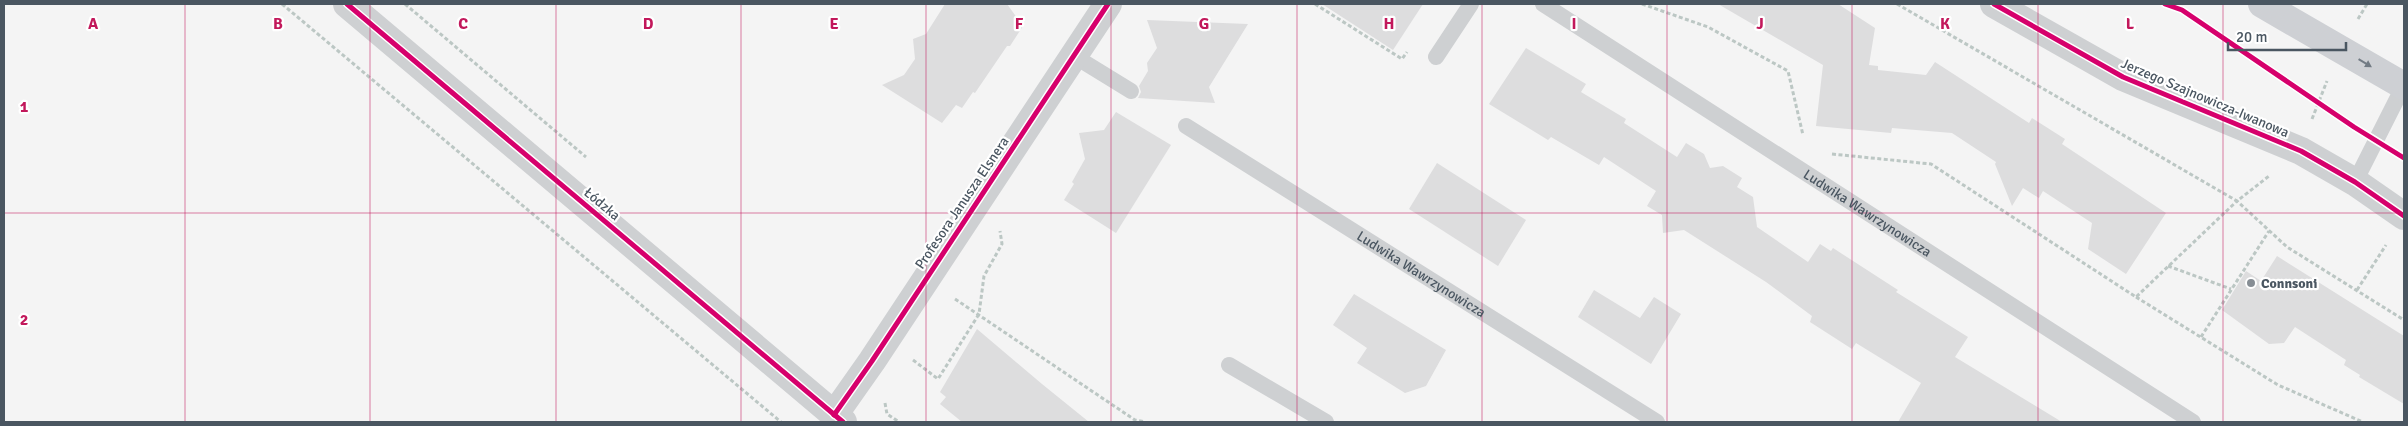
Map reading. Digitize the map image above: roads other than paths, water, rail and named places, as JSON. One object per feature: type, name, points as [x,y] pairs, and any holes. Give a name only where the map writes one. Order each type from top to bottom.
[{"type":"main road","points":[[2262,4],[2404,85]]},
{"type":"street","name":"Łódzka","points":[[347,4],[839,418]]},
{"type":"street","name":"Profesora Janusza Elsnera","points":[[839,418],[872,361],[925,278],[1108,4]]},
{"type":"street","name":"Jerzego Szajnowicza-Iwanowa","points":[[1994,4],[2123,77],[2301,151],[2355,182],[2404,216]]},
{"type":"lane","points":[[1436,57],[1471,4]]},
{"type":"lane","name":"Ludwika Wawrzynowicza","points":[[1544,4],[2193,422]]},
{"type":"lane","points":[[1074,56],[1131,91]]},
{"type":"lane","points":[[2355,182],[2404,85]]},
{"type":"lane","name":"Ludwika Wawrzynowicza","points":[[1186,126],[1657,422]]},
{"type":"lane","points":[[1229,365],[1326,422]]},
{"type":"place","name":"Connsoni","points":[[2251,283]]}]
